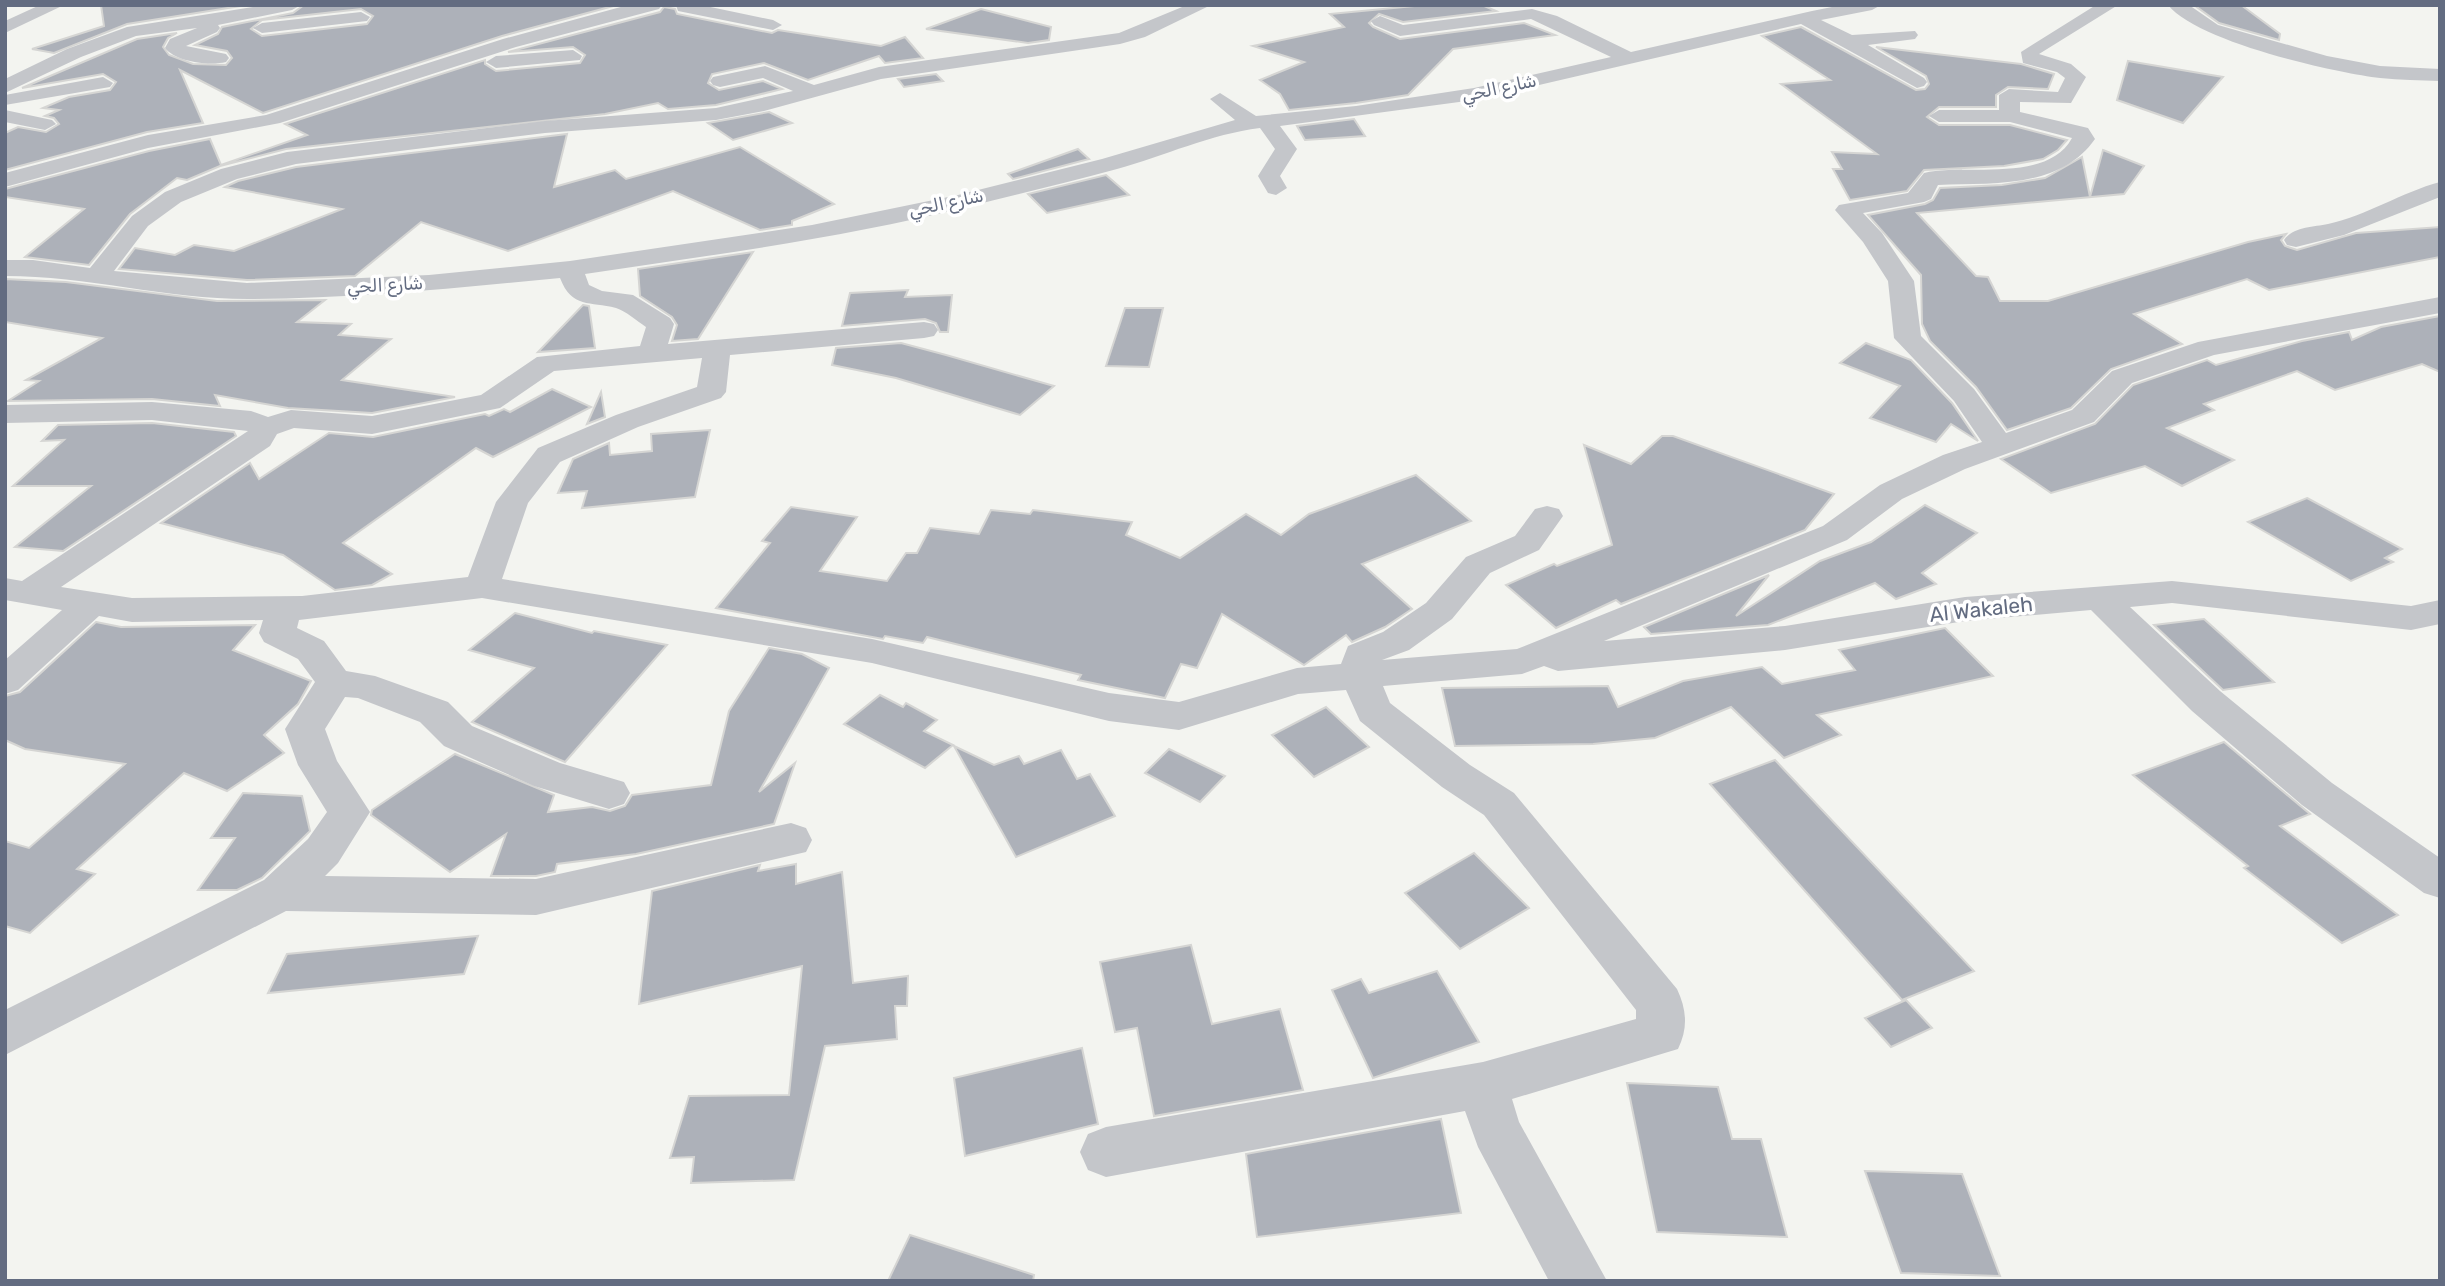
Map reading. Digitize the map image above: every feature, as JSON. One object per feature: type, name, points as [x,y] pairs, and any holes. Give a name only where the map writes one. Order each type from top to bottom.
[{"type":"street","points":[[8,25],[55,5]]},
{"type":"street","points":[[5,87],[74,53],[134,31],[213,24],[292,5]]},
{"type":"street","points":[[5,180],[96,153],[269,120],[408,79],[471,55],[580,20],[655,5],[688,6],[773,25]]},
{"type":"street","points":[[96,277],[140,221],[173,197],[229,174],[333,150],[414,144],[545,127],[716,114],[757,107],[811,91],[931,63],[1040,52],[1120,38],[1139,33],[1202,5]]},
{"type":"street","points":[[1774,5],[1849,41],[1917,82]]},
{"type":"street","name":"شارع الحي","points":[[5,268],[33,268],[96,277],[247,291],[429,282],[570,269],[812,232],[958,202],[1110,164],[1211,132],[1259,122],[1356,112],[1474,94],[1630,60],[1800,18],[1872,5]]},
{"type":"street","points":[[2010,116],[2009,95],[2050,100],[2064,99],[2068,95],[2076,77],[2072,72],[2030,59],[2030,52],[2109,5]]},
{"type":"street","points":[[2177,5],[2212,29],[2324,61],[2379,72],[2440,75]]},
{"type":"street","points":[[1380,21],[1400,31],[1532,14],[1552,20],[1630,60]]},
{"type":"street","points":[[219,58],[191,55],[174,48],[177,43],[213,24],[254,29],[361,17]]},
{"type":"street","points":[[1849,41],[1909,35]]},
{"type":"street","points":[[471,55],[493,62],[523,62],[573,56]]},
{"type":"street","points":[[720,81],[765,72],[811,91]]},
{"type":"street","points":[[5,101],[103,83]]},
{"type":"street","points":[[1220,99],[1259,122],[1286,149],[1269,176],[1276,188]]},
{"type":"street","points":[[5,116],[45,124]]},
{"type":"street","points":[[1939,116],[2010,116],[2064,128],[2080,133],[2084,139],[2078,149],[2045,171],[1932,178],[1924,185],[1923,194],[1916,198],[1867,203],[1847,209],[1872,238],[1901,281],[1908,338],[1964,395],[2000,446]]},
{"type":"street","points":[[2296,240],[2313,233],[2335,230],[2440,189]]},
{"type":"street","points":[[570,269],[578,290],[597,299],[624,301],[660,324],[651,355]]},
{"type":"street","points":[[1522,661],[1835,533],[1891,492],[1954,462],[2083,416],[2122,377],[2208,348],[2440,305]]},
{"type":"street","points":[[16,592],[260,440],[265,428],[291,419],[372,425],[490,402],[547,363],[924,330]]},
{"type":"street","points":[[482,587],[512,502],[549,455],[627,421],[711,392],[717,350]]},
{"type":"street","points":[[5,414],[152,411],[251,420],[265,428]]},
{"type":"street","points":[[1106,1152],[1483,1085],[1661,1034],[1660,1004],[1499,804],[1456,776],[1374,711],[1359,675],[1361,656],[1396,641],[1438,611],[1478,565],[1527,543],[1547,516]]},
{"type":"street","name":"Al Wakaleh","points":[[16,592],[132,610],[284,608],[482,587],[872,651],[1109,707],[1179,716],[1297,681],[1785,638],[1965,609],[2172,592],[2411,618],[2440,612]]},
{"type":"street","points":[[2099,598],[2206,701],[2316,794],[2440,881]]},
{"type":"street","points":[[5,681],[90,605]]},
{"type":"street","points":[[284,608],[277,633],[311,650],[335,683],[362,685],[434,712],[458,736],[548,775],[610,793]]},
{"type":"street","points":[[5,1034],[280,893],[323,851],[349,811],[318,765],[305,729],[315,709],[335,683]]},
{"type":"street","points":[[280,893],[536,897],[791,840]]},
{"type":"street","points":[[1483,1085],[1496,1130],[1579,1281]]},
{"type":"building","points":[[101,5],[247,5],[127,24],[54,53],[32,49],[104,26]]},
{"type":"building","points":[[304,5],[617,5],[502,36],[263,113],[180,70],[203,123],[147,132],[5,170],[5,133],[18,127],[46,132],[59,124],[54,118],[45,116],[59,110],[43,108],[69,97],[110,90],[116,82],[103,74],[22,88],[137,39],[177,33],[168,38],[163,47],[169,55],[193,64],[226,65],[232,58],[227,51],[195,45],[218,34],[222,27],[293,13]],"holes":[[[361,9],[373,16],[367,24],[262,36],[251,29],[262,20]]]},
{"type":"building","points":[[1425,5],[1482,5],[1496,11],[1403,22],[1379,14],[1369,23],[1400,39],[1524,23],[1555,35],[1453,49],[1408,95],[1356,103],[1289,110],[1280,94],[1260,80],[1304,62],[1253,46],[1344,27],[1330,14]]},
{"type":"building","points":[[2194,5],[2241,5],[2280,34],[2279,40],[2219,23]]},
{"type":"building","points":[[664,7],[675,9],[677,14],[772,33],[778,30],[881,46],[905,37],[923,58],[885,63],[879,56],[808,80],[764,63],[712,74],[708,83],[719,90],[763,81],[782,89],[716,105],[668,109],[658,103],[605,114],[286,149],[220,166],[187,180],[177,178],[130,214],[89,265],[25,257],[84,209],[5,197],[5,189],[149,151],[210,139],[221,165],[307,135],[285,124],[485,60],[485,64],[496,71],[580,63],[585,55],[573,47],[508,52],[660,12]]},
{"type":"building","points":[[981,9],[1051,27],[1049,40],[1028,43],[926,29]]},
{"type":"building","points":[[1801,27],[1916,90],[1925,89],[1929,84],[1926,76],[1876,47],[2021,64],[2054,74],[2048,89],[2008,87],[1996,95],[1996,107],[1939,107],[1927,117],[1939,125],[2010,125],[2067,140],[2058,150],[2043,159],[2004,166],[1924,170],[1907,191],[1850,200],[1833,169],[1842,169],[1832,152],[1877,154],[1781,84],[1830,80],[1762,36]]},
{"type":"building","points":[[2128,61],[2223,77],[2183,123],[2117,100]]},
{"type":"building","points":[[936,74],[943,81],[904,87],[898,79]]},
{"type":"building","points":[[769,112],[792,123],[733,140],[708,123]]},
{"type":"building","points":[[1354,119],[1365,136],[1305,140],[1297,126]]},
{"type":"building","points":[[567,134],[554,187],[615,170],[626,179],[740,147],[834,204],[792,221],[792,225],[760,230],[673,191],[508,251],[421,222],[355,276],[247,280],[119,269],[135,248],[175,255],[194,245],[234,251],[342,209],[225,187],[238,181],[296,167]]},
{"type":"building","points":[[1078,149],[1089,159],[1013,179],[1008,174]]},
{"type":"building","points":[[2103,150],[2144,166],[2124,194],[1917,213],[1976,276],[1988,277],[2000,301],[2048,301],[2248,242],[2286,234],[2281,240],[2285,246],[2297,250],[2356,233],[2440,227],[2440,257],[2269,290],[2247,279],[2134,314],[2182,344],[2111,369],[2071,408],[2007,430],[1976,387],[1930,341],[1922,324],[1921,275],[1868,215],[1925,204],[1933,200],[1940,188],[2002,185],[2045,178],[2082,157],[2090,197]]},
{"type":"building","points":[[1106,175],[1129,195],[1047,213],[1028,194]]},
{"type":"building","points":[[753,252],[698,339],[672,341],[677,325],[672,317],[640,296],[638,269]]},
{"type":"building","points":[[5,279],[66,282],[217,301],[325,300],[297,322],[351,324],[339,335],[391,339],[342,380],[455,397],[372,413],[288,408],[215,395],[220,406],[152,399],[8,401],[39,381],[26,380],[102,338],[5,322]]},
{"type":"building","points":[[908,290],[905,297],[952,295],[948,332],[940,332],[936,323],[925,319],[842,326],[850,293]]},
{"type":"building","points":[[583,305],[589,306],[595,348],[538,352]]},
{"type":"building","points":[[1125,308],[1163,308],[1149,367],[1106,366]]},
{"type":"building","points":[[2440,316],[2440,372],[2422,364],[2335,390],[2297,371],[2204,404],[2214,410],[2167,428],[2234,460],[2182,486],[2145,466],[2051,493],[2001,459],[2095,424],[2133,385],[2207,360],[2216,365],[2302,341],[2349,332],[2352,340],[2381,327]]},
{"type":"building","points":[[901,343],[1054,386],[1020,415],[896,378],[832,365],[836,348]]},
{"type":"building","points":[[1866,343],[1911,360],[1952,403],[1978,441],[1951,424],[1936,442],[1870,418],[1900,386],[1840,363]]},
{"type":"building","points":[[552,389],[591,407],[493,457],[476,448],[343,543],[392,574],[372,585],[335,590],[283,555],[161,523],[250,463],[259,479],[329,433],[373,437],[485,414],[489,416],[504,409],[510,412]]},
{"type":"building","points":[[601,392],[605,417],[587,424]]},
{"type":"building","points":[[152,423],[234,432],[236,436],[63,551],[15,547],[91,486],[13,486],[64,440],[42,441],[58,425]]},
{"type":"building","points":[[710,430],[695,497],[582,508],[587,491],[558,493],[573,459],[609,443],[610,455],[652,451],[651,434]]},
{"type":"building","points":[[1662,436],[1673,436],[1834,494],[1805,530],[1621,604],[1616,600],[1556,628],[1506,585],[1554,564],[1557,566],[1612,545],[1584,445],[1631,464]]},
{"type":"building","points":[[1416,475],[1471,521],[1362,564],[1412,609],[1385,627],[1352,642],[1346,635],[1304,665],[1222,614],[1197,668],[1181,664],[1165,698],[1078,680],[1081,675],[927,637],[923,643],[885,636],[883,639],[716,608],[770,543],[762,541],[791,507],[857,517],[820,571],[887,581],[906,553],[917,553],[930,528],[979,534],[991,510],[1030,514],[1033,510],[1132,522],[1126,535],[1180,558],[1246,514],[1281,535],[1309,514]]},
{"type":"building","points":[[2307,498],[2402,549],[2385,558],[2393,562],[2351,581],[2248,522]]},
{"type":"building","points":[[1925,505],[1977,533],[1922,573],[1936,584],[1896,599],[1875,583],[1768,625],[1651,634],[1644,627],[1769,575],[1736,616],[1820,561],[1871,542]]},
{"type":"building","points":[[515,613],[592,633],[594,631],[667,645],[565,762],[472,722],[534,668],[469,650]]},
{"type":"building","points":[[2204,619],[2274,682],[2223,690],[2154,625]]},
{"type":"building","points":[[96,622],[121,627],[255,625],[233,650],[311,681],[298,704],[264,735],[284,753],[227,791],[184,773],[77,869],[95,874],[30,933],[5,926],[5,841],[29,848],[125,764],[25,749],[5,740],[5,696],[20,692]]},
{"type":"building","points":[[1945,628],[1993,676],[1817,715],[1841,735],[1784,758],[1731,707],[1655,738],[1593,744],[1455,746],[1442,688],[1608,686],[1618,707],[1683,681],[1762,667],[1782,684],[1855,670],[1839,650]]},
{"type":"building","points":[[769,648],[802,654],[829,668],[759,792],[795,763],[774,824],[636,854],[557,864],[555,872],[536,876],[491,876],[506,834],[450,872],[371,815],[372,810],[455,754],[554,795],[548,812],[592,807],[610,811],[625,806],[632,795],[711,785],[729,711]]},
{"type":"building","points":[[880,695],[903,707],[906,703],[937,720],[924,731],[953,745],[925,768],[844,724]]},
{"type":"building","points":[[1326,707],[1369,747],[1314,777],[1272,735]]},
{"type":"building","points":[[2224,742],[2310,814],[2280,826],[2398,915],[2342,943],[2244,868],[2248,866],[2133,775]]},
{"type":"building","points":[[954,746],[994,765],[1019,756],[1024,764],[1061,750],[1077,779],[1090,774],[1115,816],[1016,857]]},
{"type":"building","points":[[1169,749],[1225,776],[1200,802],[1145,773]]},
{"type":"building","points":[[1775,760],[1974,971],[1902,1000],[1710,784]]},
{"type":"building","points":[[243,793],[302,796],[310,831],[262,878],[237,890],[198,890],[235,838],[211,838]]},
{"type":"building","points":[[1474,853],[1529,908],[1460,949],[1405,893]]},
{"type":"building","points":[[796,864],[796,884],[842,872],[853,983],[908,976],[907,1006],[895,1006],[897,1039],[825,1046],[794,1180],[691,1183],[694,1157],[670,1158],[689,1096],[789,1095],[802,966],[639,1004],[652,891],[760,865],[758,871]]},
{"type":"building","points":[[478,936],[464,974],[268,993],[287,954]]},
{"type":"building","points":[[1191,945],[1212,1024],[1280,1009],[1303,1090],[1154,1116],[1137,1028],[1115,1032],[1100,962]]},
{"type":"building","points":[[1437,971],[1479,1042],[1373,1078],[1332,990],[1361,979],[1369,993]]},
{"type":"building","points":[[1906,1000],[1932,1028],[1891,1047],[1865,1018]]},
{"type":"building","points":[[1082,1048],[1098,1124],[965,1156],[954,1078]]},
{"type":"building","points":[[1627,1083],[1718,1087],[1732,1139],[1761,1139],[1787,1237],[1657,1232]]},
{"type":"building","points":[[1441,1119],[1461,1213],[1257,1237],[1246,1154]]},
{"type":"building","points":[[1865,1171],[1962,1174],[2000,1276],[1901,1273]]},
{"type":"building","points":[[910,1235],[1034,1275],[1033,1281],[888,1281]]}]
